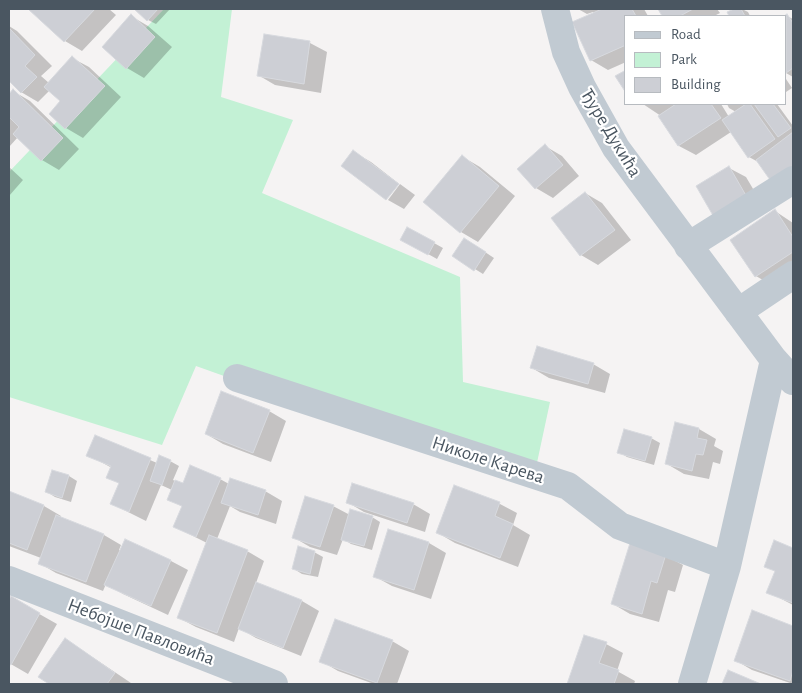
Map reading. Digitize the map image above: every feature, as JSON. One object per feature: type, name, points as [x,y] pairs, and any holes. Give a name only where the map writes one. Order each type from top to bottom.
[{"type":"street","name":"Ђуре Дукића","points":[[555,9],[566,52],[582,87],[616,148],[774,360],[793,381]]},
{"type":"street","points":[[688,246],[793,180]]},
{"type":"street","points":[[738,312],[793,275]]},
{"type":"street","points":[[692,684],[727,566],[774,360]]},
{"type":"street","name":"Николе Карева","points":[[237,378],[568,486],[620,526],[727,566]]},
{"type":"street","name":"Небојше Павловића","points":[[9,580],[274,684]]},
{"type":"green space","points":[[164,9],[232,9],[221,97],[293,120],[262,193],[460,277],[463,382],[550,402],[532,486],[196,366],[162,445],[9,397],[9,172]]},
{"type":"building","points":[[28,9],[95,9],[64,42]]},
{"type":"building","points":[[134,9],[158,9],[147,21]]},
{"type":"building","points":[[602,9],[632,9],[635,15],[624,15],[624,46],[590,61],[572,22]]},
{"type":"building","points":[[658,9],[693,9],[682,15],[661,15]]},
{"type":"building","points":[[741,9],[744,15],[728,15],[727,12]]},
{"type":"building","points":[[131,14],[155,37],[126,69],[102,47]]},
{"type":"building","points":[[787,14],[793,23],[793,68],[787,72],[787,15]]},
{"type":"building","points":[[9,28],[35,55],[25,66],[37,77],[21,93],[9,81]]},
{"type":"building","points":[[264,34],[310,41],[304,84],[257,76]]},
{"type":"building","points":[[72,56],[105,86],[65,129],[49,114],[60,101],[44,87]]},
{"type":"building","points":[[624,71],[624,90],[615,76]]},
{"type":"building","points":[[13,89],[63,138],[41,161],[13,134],[19,127],[9,117],[9,94]]},
{"type":"building","points":[[674,105],[712,105],[721,118],[678,146],[658,116]]},
{"type":"building","points":[[744,105],[751,105],[775,139],[748,158],[722,120]]},
{"type":"building","points":[[755,105],[774,105],[791,128],[778,137]]},
{"type":"building","points":[[793,132],[793,174],[775,187],[756,160]]},
{"type":"building","points":[[545,144],[563,165],[535,189],[517,169]]},
{"type":"building","points":[[353,150],[399,184],[386,200],[341,166]]},
{"type":"building","points":[[462,155],[499,186],[460,233],[423,202]]},
{"type":"building","points":[[729,166],[748,199],[715,219],[696,186]]},
{"type":"building","points":[[585,192],[615,230],[580,256],[551,218]]},
{"type":"building","points":[[775,209],[793,237],[793,252],[755,277],[730,240]]},
{"type":"building","points":[[407,227],[435,242],[428,255],[400,240]]},
{"type":"building","points":[[464,238],[486,252],[474,271],[452,256]]},
{"type":"building","points":[[537,346],[594,363],[588,384],[530,368]]},
{"type":"building","points":[[221,391],[270,410],[253,453],[205,434]]},
{"type":"building","points":[[675,422],[699,428],[697,438],[707,440],[703,455],[696,454],[692,471],[665,464]]},
{"type":"building","points":[[624,429],[652,437],[645,461],[617,453]]},
{"type":"building","points":[[95,435],[151,458],[129,512],[110,504],[119,483],[106,478],[111,466],[86,456]]},
{"type":"building","points":[[159,455],[171,460],[162,485],[150,481]]},
{"type":"building","points":[[190,465],[221,478],[196,537],[173,527],[182,506],[167,500],[175,480],[183,483]]},
{"type":"building","points":[[52,470],[69,475],[62,498],[45,492]]},
{"type":"building","points":[[230,478],[266,490],[258,515],[221,503]]},
{"type":"building","points":[[352,483],[414,503],[407,523],[346,503]]},
{"type":"building","points":[[454,485],[500,502],[495,516],[513,524],[500,558],[436,533]]},
{"type":"building","points":[[9,491],[44,505],[27,550],[9,543]]},
{"type":"building","points":[[305,496],[334,505],[320,547],[292,538]]},
{"type":"building","points":[[350,509],[373,516],[364,546],[341,540]]},
{"type":"building","points":[[56,515],[104,534],[86,582],[38,564]]},
{"type":"building","points":[[388,529],[429,542],[414,590],[373,577]]},
{"type":"building","points":[[209,535],[248,550],[217,633],[177,618]]},
{"type":"building","points":[[125,539],[171,560],[151,606],[104,585]]},
{"type":"building","points":[[774,540],[793,548],[793,603],[766,593],[775,571],[764,567]]},
{"type":"building","points":[[630,543],[666,554],[657,583],[651,581],[642,614],[611,604]]},
{"type":"building","points":[[298,546],[315,551],[310,574],[292,569]]},
{"type":"building","points":[[256,582],[302,600],[283,648],[238,629]]},
{"type":"building","points":[[11,596],[40,613],[11,665],[9,664],[9,600]]},
{"type":"building","points":[[752,610],[793,626],[793,670],[790,681],[734,661]]},
{"type":"building","points":[[335,619],[393,640],[377,683],[319,662]]},
{"type":"building","points":[[584,635],[607,642],[599,663],[619,670],[614,684],[567,684]]},
{"type":"building","points":[[65,638],[115,673],[107,684],[49,684],[38,677]]},
{"type":"building","points":[[728,670],[761,684],[722,684]]}]
